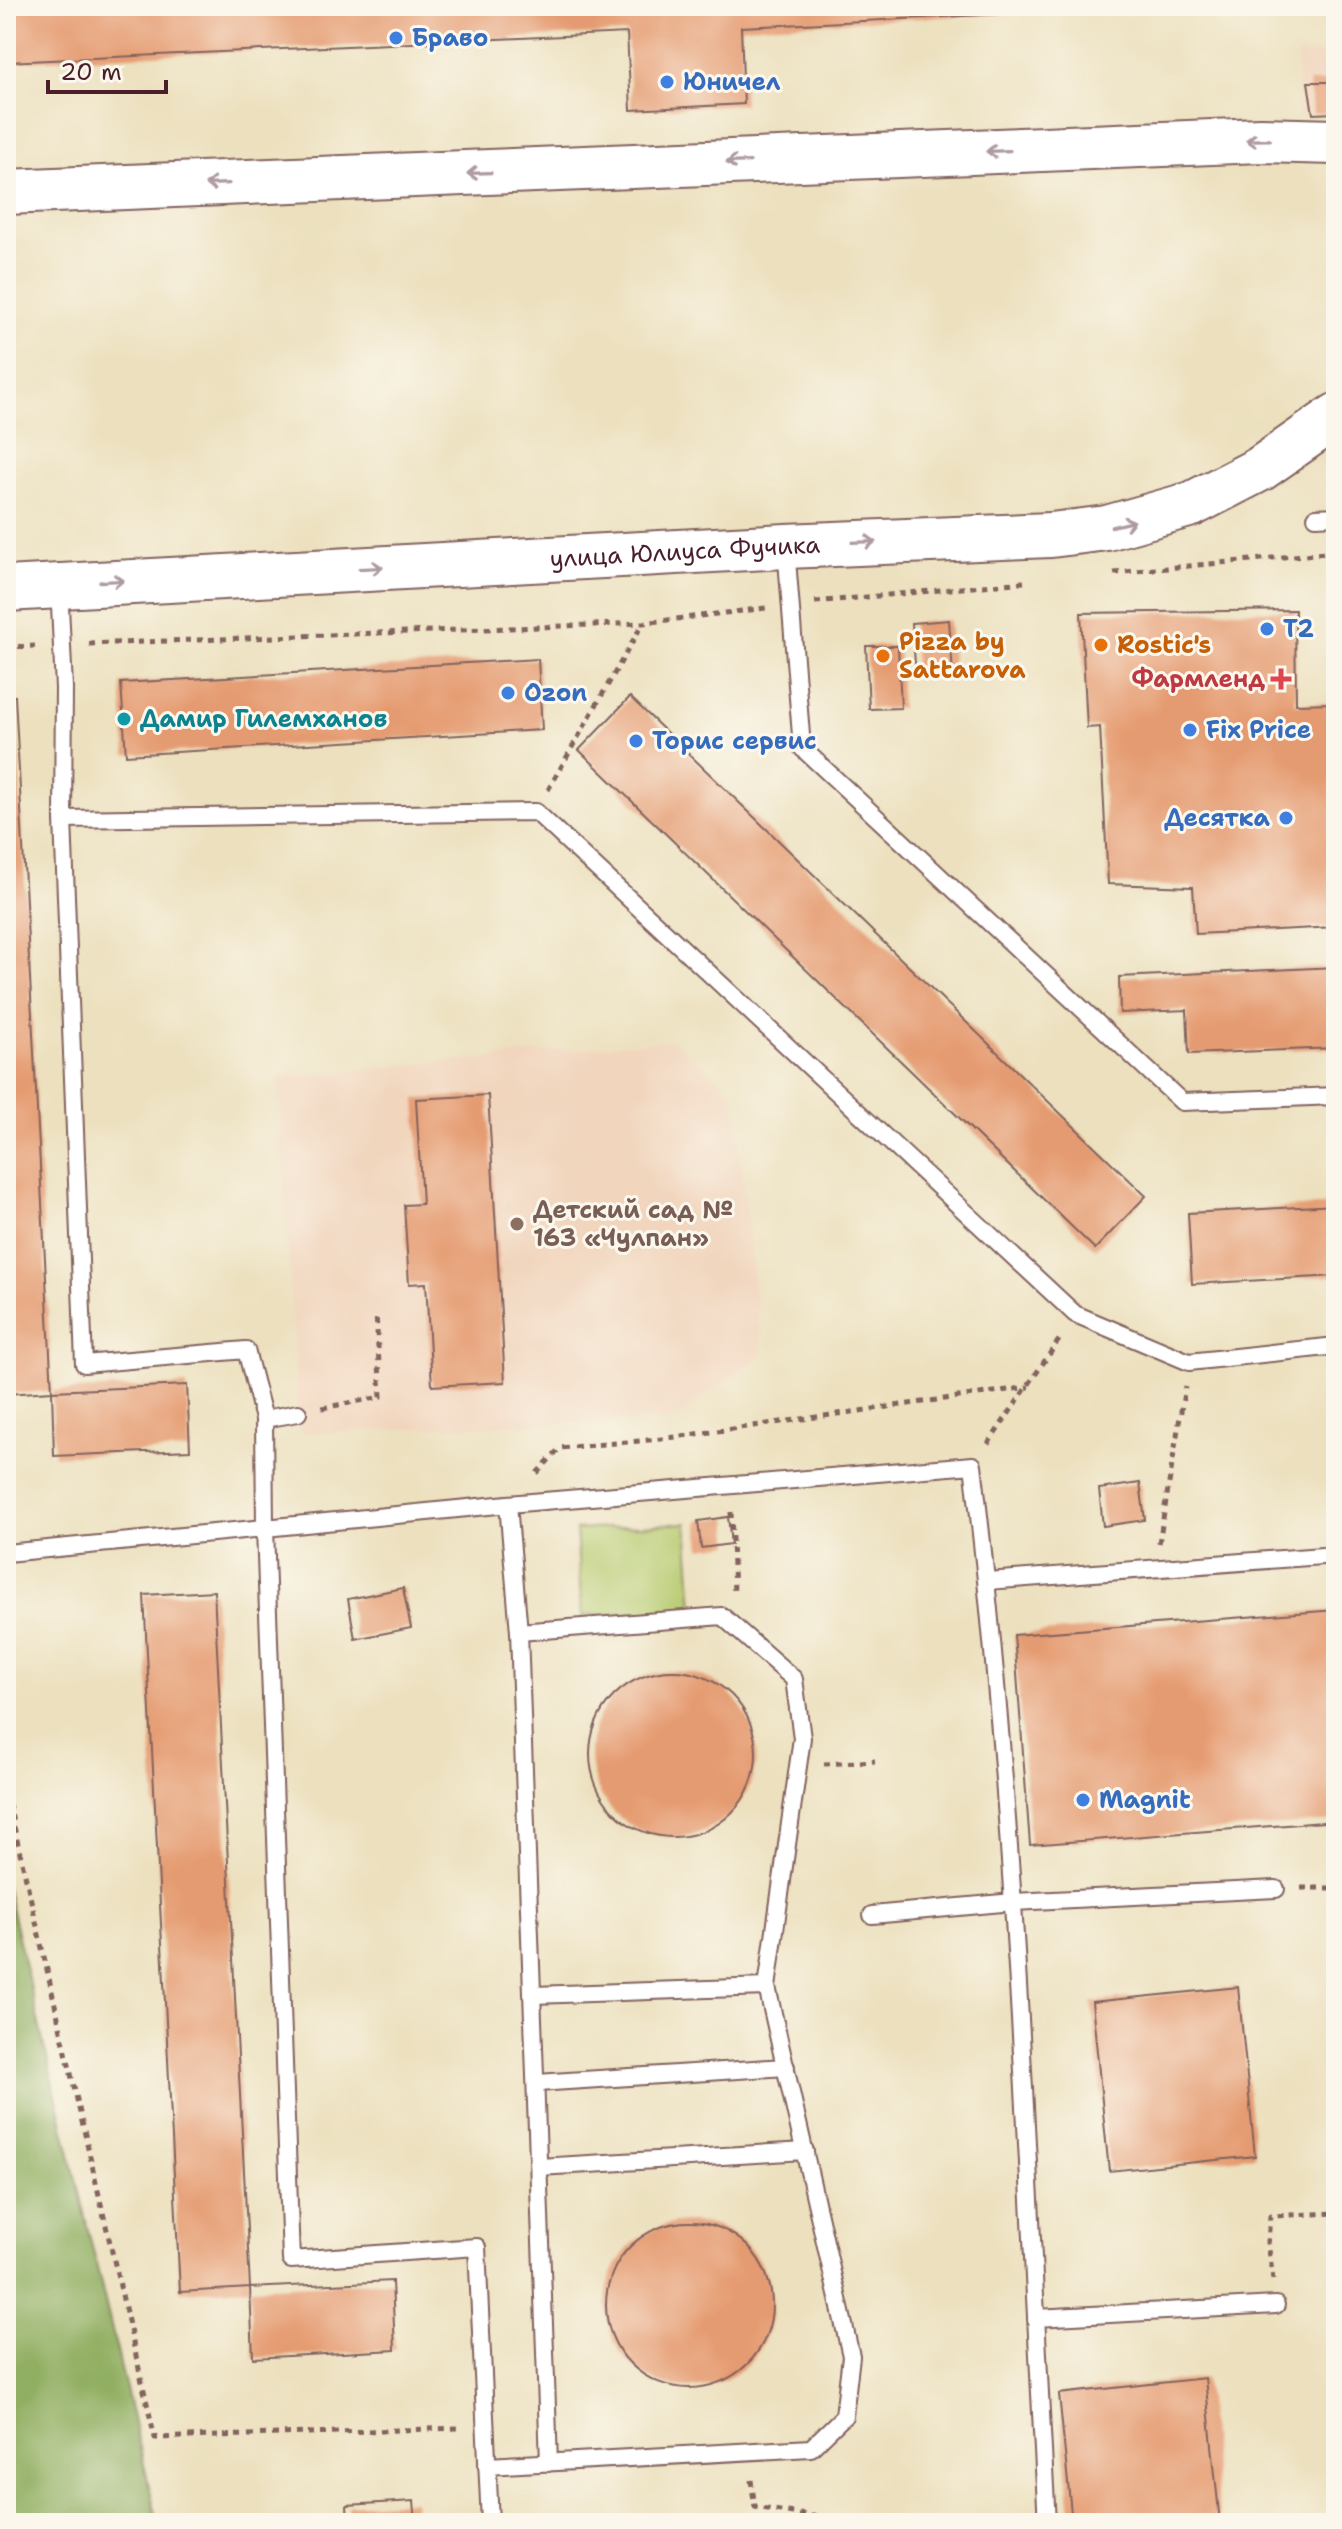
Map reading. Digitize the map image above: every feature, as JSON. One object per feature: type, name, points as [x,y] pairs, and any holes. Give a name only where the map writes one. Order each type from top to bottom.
[{"type":"main road","points":[[6,192],[1260,140],[1336,142]]},
{"type":"main road","name":"улица Юлиуса Фучика","points":[[6,589],[786,546],[1051,535],[1121,524],[1192,504],[1260,469],[1336,416]]},
{"type":"lane","points":[[1316,517],[1336,516]]},
{"type":"lane","points":[[786,546],[802,748],[1182,1102],[1336,1096]]},
{"type":"lane","points":[[59,584],[64,688],[63,819],[84,1364],[246,1350],[264,1419],[265,1528],[291,2260],[477,2247],[490,2523]]},
{"type":"lane","points":[[63,819],[536,812],[1075,1314],[1189,1362],[1336,1346]]},
{"type":"lane","points":[[264,1419],[298,1413]]},
{"type":"lane","points":[[6,1553],[508,1504],[973,1465],[987,1581],[1013,1902],[1047,2523]]},
{"type":"lane","points":[[508,1504],[519,1632],[549,2463]]},
{"type":"lane","points":[[987,1581],[1336,1555]]},
{"type":"lane","points":[[487,2466],[811,2448],[844,2416],[851,2356],[767,1987],[802,1738],[794,1679],[722,1616],[519,1632]]},
{"type":"lane","points":[[872,1915],[1013,1902],[1276,1889]]},
{"type":"lane","points":[[533,1995],[767,1987]]},
{"type":"lane","points":[[537,2083],[786,2067]]},
{"type":"lane","points":[[539,2167],[805,2151]]},
{"type":"lane","points":[[1036,2318],[1276,2305]]},
{"type":"path","points":[[1107,573],[1336,552]]},
{"type":"path","points":[[6,647],[643,623],[1028,581]]},
{"type":"path","points":[[536,812],[643,623]]},
{"type":"path","points":[[298,1413],[381,1397],[376,1314]]},
{"type":"path","points":[[973,1465],[1029,1387],[1075,1314]]},
{"type":"path","points":[[1155,1569],[1189,1362]]},
{"type":"path","points":[[508,1504],[560,1448],[661,1439],[1029,1387]]},
{"type":"path","points":[[730,1485],[735,1627]]},
{"type":"path","points":[[799,1765],[875,1761]]},
{"type":"path","points":[[6,1792],[155,2438],[485,2427]]},
{"type":"path","points":[[1276,2305],[1268,2242],[1270,2216],[1336,2213]]},
{"type":"path","points":[[748,2451],[755,2507],[843,2523]]},
{"type":"shaded area","points":[[1336,53],[1336,117],[1299,114],[1297,54]]},
{"type":"shaded area","name":"Детский сад № 163 «Чулпан»","points":[[672,1040],[734,1094],[762,1355],[672,1419],[299,1433],[278,1078]]},
{"type":"green space","points":[[687,1523],[693,1609],[582,1616],[576,1530]]},
{"type":"green space","points":[[6,1886],[158,2523],[6,2523]]},
{"type":"building","points":[[6,6],[1121,8],[741,27],[744,104],[631,110],[627,33],[7,62]]},
{"type":"building","points":[[1308,82],[1336,82],[1336,113],[1313,114]]},
{"type":"building","points":[[1295,610],[1296,704],[1336,703],[1336,927],[1196,934],[1193,887],[1108,884],[1100,727],[1087,728],[1081,613]]},
{"type":"building","points":[[949,620],[953,674],[916,677],[912,623]]},
{"type":"building","points":[[866,646],[898,646],[901,708],[869,709]]},
{"type":"building","points":[[538,659],[542,730],[126,755],[121,683]]},
{"type":"building","points":[[6,696],[15,696],[52,1391],[6,1394]]},
{"type":"building","points":[[630,697],[1146,1196],[1095,1249],[579,750]]},
{"type":"building","points":[[1336,967],[1336,1048],[1189,1054],[1187,1010],[1120,1013],[1119,977]]},
{"type":"building","points":[[488,1095],[505,1382],[432,1386],[426,1283],[409,1284],[404,1205],[422,1204],[416,1099]]},
{"type":"building","points":[[1336,1205],[1336,1276],[1192,1284],[1188,1213]]},
{"type":"building","points":[[187,1385],[190,1450],[54,1456],[52,1391]]},
{"type":"building","points":[[1140,1483],[1145,1520],[1103,1526],[1099,1489]]},
{"type":"building","points":[[728,1517],[731,1544],[701,1548],[698,1521]]},
{"type":"building","points":[[403,1588],[411,1628],[355,1639],[348,1599]]},
{"type":"building","points":[[214,1591],[250,2288],[180,2292],[144,1595]]},
{"type":"building","points":[[1336,1610],[1336,1821],[1030,1845],[1014,1635]]},
{"type":"building","points":[[673,1671],[705,1678],[731,1696],[749,1722],[756,1754],[749,1786],[731,1812],[705,1830],[673,1837],[641,1830],[615,1812],[597,1786],[590,1754],[597,1722],[615,1696],[641,1678]]},
{"type":"building","points":[[1238,1987],[1255,2156],[1109,2171],[1092,2002]]},
{"type":"building","points":[[689,2222],[721,2229],[747,2247],[765,2273],[772,2305],[765,2337],[747,2363],[721,2381],[689,2388],[657,2381],[631,2363],[613,2337],[606,2305],[613,2273],[631,2247],[657,2229]]},
{"type":"building","points":[[392,2281],[395,2350],[253,2358],[250,2288]]},
{"type":"building","points":[[1205,2378],[1220,2523],[1072,2523],[1059,2394]]},
{"type":"building","points":[[414,2501],[416,2523],[348,2523],[347,2505]]},
{"type":"place","name":"Браво","points":[[396,38]]},
{"type":"place","name":"Юничел","points":[[667,82]]},
{"type":"place","name":"T2","points":[[1267,629]]},
{"type":"place","name":"Rostic's","points":[[1101,645]]},
{"type":"place","name":"Pizza by Sattarova","points":[[883,656]]},
{"type":"place","name":"Фармленд","points":[[1281,679]]},
{"type":"place","name":"Ozon","points":[[508,693]]},
{"type":"place","name":"Дамир Гилемханов","points":[[124,719]]},
{"type":"place","name":"Fix Price","points":[[1190,730]]},
{"type":"place","name":"Торис сервис","points":[[636,741]]},
{"type":"place","name":"Десятка","points":[[1286,818]]},
{"type":"place","name":"Детский сад № 163 «Чулпан»","points":[[517,1224]]},
{"type":"place","name":"Magnit","points":[[1083,1800]]}]
